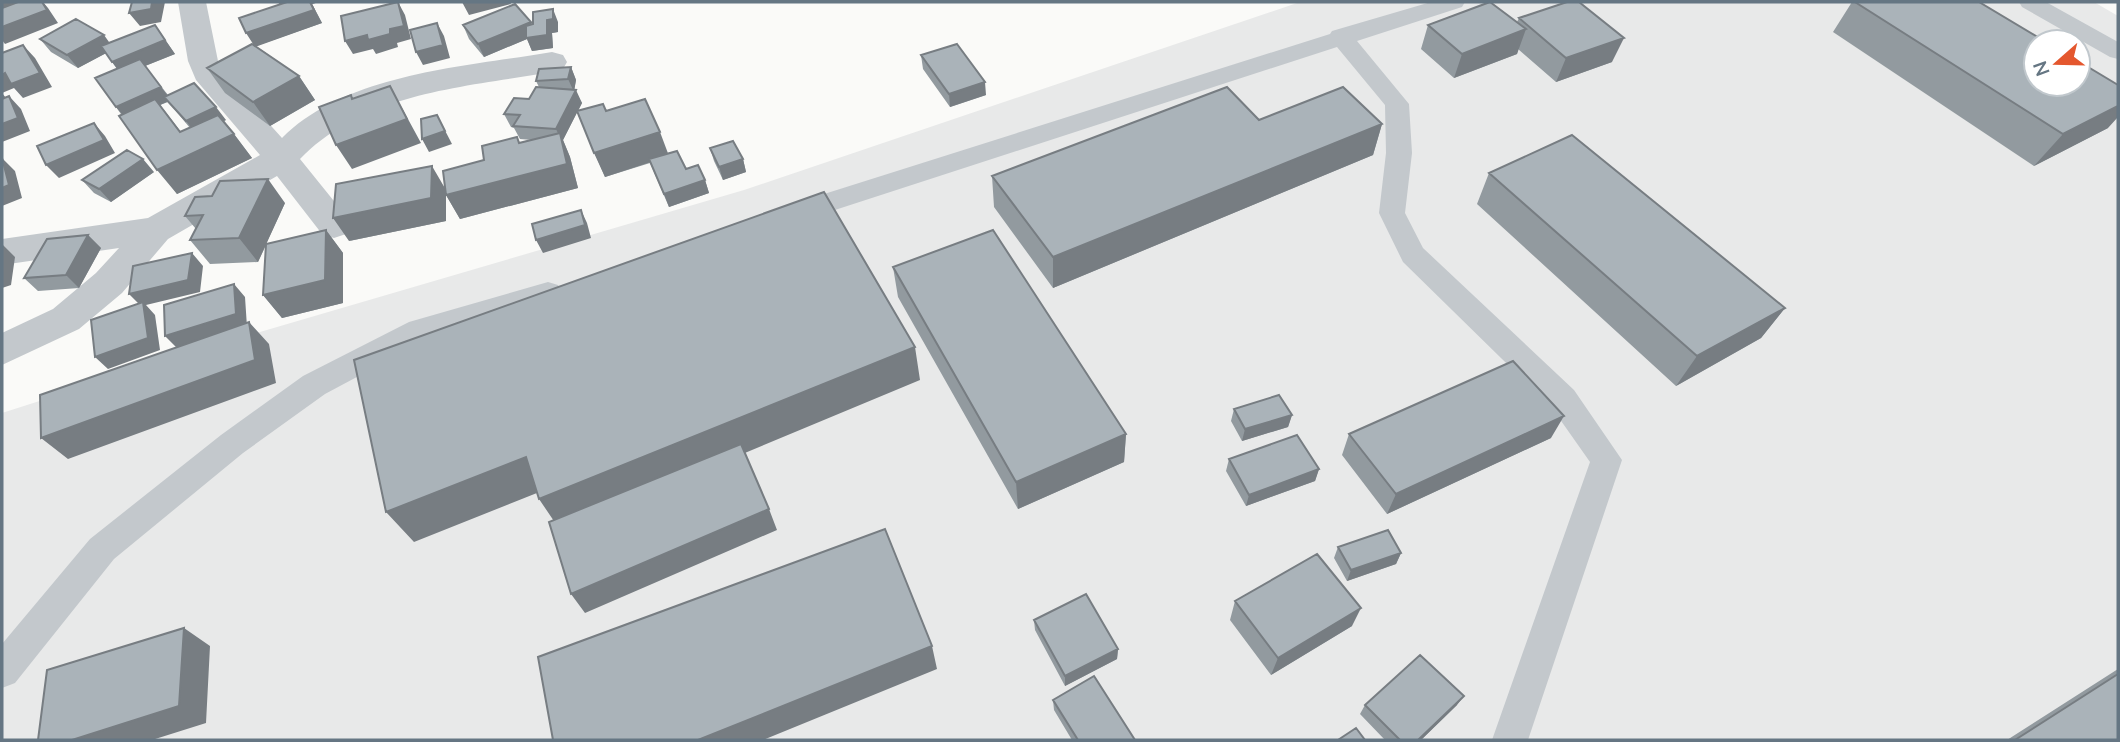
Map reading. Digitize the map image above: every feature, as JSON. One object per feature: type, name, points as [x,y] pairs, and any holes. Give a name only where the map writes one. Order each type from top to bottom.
[{"type":"street","points":[[192,2],[203,61],[212,80],[281,158],[334,225]]},
{"type":"street","points":[[2,350],[66,319],[109,283],[156,230],[281,158],[307,132],[342,111],[377,96],[409,87],[552,62]]},
{"type":"street","points":[[2,252],[156,230]]},
{"type":"lane","points":[[763,223],[1340,36],[1454,2]]},
{"type":"lane","points":[[2030,2],[2118,52]]},
{"type":"lane","points":[[1340,36],[1396,104],[1399,153],[1392,213],[1413,255],[1563,399],[1606,460],[1510,740]]},
{"type":"lane","points":[[2,671],[102,549],[232,444],[314,385],[419,330],[567,287]]},
{"type":"shaded area","points":[[1300,2],[2094,2],[2118,16],[2118,740],[2,740],[2,413],[199,350],[744,190]]},
{"type":"building","points":[[18,2],[42,2],[47,10],[2,27],[2,8]]},
{"type":"building","points":[[132,2],[152,2],[151,9],[129,13]]},
{"type":"building","points":[[287,2],[310,2],[314,10],[246,33],[239,18]]},
{"type":"building","points":[[398,2],[404,26],[390,29],[390,34],[368,40],[367,35],[345,41],[341,16]]},
{"type":"building","points":[[1490,2],[1526,29],[1462,54],[1428,25]]},
{"type":"building","points":[[1567,2],[1579,2],[1624,38],[1566,58],[1519,18]]},
{"type":"building","points":[[1855,2],[1979,2],[2023,28],[2022,98],[2092,98],[2092,69],[2118,85],[2118,106],[2063,134]]},
{"type":"building","points":[[515,4],[531,22],[478,44],[463,25]]},
{"type":"building","points":[[553,9],[553,19],[547,20],[547,35],[526,38],[526,26],[533,24],[533,12]]},
{"type":"building","points":[[76,19],[104,35],[67,55],[40,39]]},
{"type":"building","points":[[437,23],[443,45],[416,52],[410,30]]},
{"type":"building","points":[[155,25],[165,40],[112,62],[101,46]]},
{"type":"building","points":[[252,44],[299,76],[253,102],[207,68]]},
{"type":"building","points":[[957,44],[985,82],[949,94],[921,55]]},
{"type":"building","points":[[23,45],[40,73],[11,84],[5,73],[2,75],[2,53]]},
{"type":"building","points":[[140,59],[161,87],[116,107],[95,78]]},
{"type":"building","points":[[571,67],[568,79],[536,81],[539,69]]},
{"type":"building","points":[[194,83],[216,107],[186,121],[164,97]]},
{"type":"building","points":[[390,86],[407,119],[336,145],[319,107],[351,95],[352,99]]},
{"type":"building","points":[[536,87],[576,90],[556,129],[513,126],[520,115],[504,114],[514,98],[529,99]]},
{"type":"building","points":[[1227,87],[1259,120],[1343,87],[1382,124],[1053,257],[992,176]]},
{"type":"building","points":[[9,96],[18,118],[2,124],[2,99]]},
{"type":"building","points":[[155,99],[180,132],[218,115],[234,134],[157,170],[119,116]]},
{"type":"building","points":[[645,99],[660,132],[594,153],[577,111],[603,104],[606,111]]},
{"type":"building","points":[[437,115],[445,131],[422,139],[421,119]]},
{"type":"building","points":[[94,123],[104,140],[46,165],[37,146]]},
{"type":"building","points":[[560,133],[567,164],[446,195],[443,171],[484,160],[482,146],[517,137],[519,143]]},
{"type":"building","points":[[1572,135],[1785,308],[1697,356],[1489,173]]},
{"type":"building","points":[[733,141],[743,159],[719,167],[710,148]]},
{"type":"building","points":[[127,150],[143,159],[99,189],[82,180]]},
{"type":"building","points":[[677,151],[686,169],[698,165],[705,180],[664,194],[649,159]]},
{"type":"building","points":[[2,158],[9,185],[2,188]]},
{"type":"building","points":[[432,166],[431,198],[333,218],[336,184]]},
{"type":"building","points":[[268,179],[239,238],[190,240],[203,215],[185,216],[195,197],[212,196],[220,181]]},
{"type":"building","points":[[824,192],[915,347],[539,499],[526,457],[386,512],[354,360]]},
{"type":"building","points":[[581,210],[585,225],[536,240],[532,224]]},
{"type":"building","points":[[326,230],[325,280],[263,295],[266,244]]},
{"type":"building","points":[[993,230],[1126,434],[1016,482],[893,267]]},
{"type":"building","points":[[88,235],[66,275],[24,278],[47,239]]},
{"type":"building","points":[[192,253],[188,280],[129,294],[133,266]]},
{"type":"building","points":[[234,284],[236,314],[165,336],[164,305]]},
{"type":"building","points":[[143,302],[148,338],[95,357],[91,320]]},
{"type":"building","points":[[249,322],[255,360],[41,438],[40,395]]},
{"type":"building","points":[[1513,361],[1564,416],[1396,494],[1349,434]]},
{"type":"building","points":[[1279,395],[1292,415],[1245,429],[1234,409]]},
{"type":"building","points":[[1297,435],[1319,469],[1249,495],[1229,459]]},
{"type":"building","points":[[741,444],[769,509],[571,594],[549,522]]},
{"type":"building","points":[[885,529],[932,646],[698,740],[553,740],[538,657]]},
{"type":"building","points":[[1388,530],[1401,553],[1351,570],[1338,547]]},
{"type":"building","points":[[1317,554],[1361,608],[1278,658],[1235,601]]},
{"type":"building","points":[[1086,594],[1118,649],[1065,676],[1034,620]]},
{"type":"building","points":[[184,628],[179,706],[72,740],[38,740],[47,670]]},
{"type":"building","points":[[1420,655],[1464,696],[1418,740],[1400,740],[1365,705]]},
{"type":"building","points":[[2118,674],[2118,740],[2015,740]]},
{"type":"building","points":[[1094,676],[1135,740],[1078,740],[1053,700]]},
{"type":"building","points":[[1356,728],[1365,740],[1338,740]]}]
